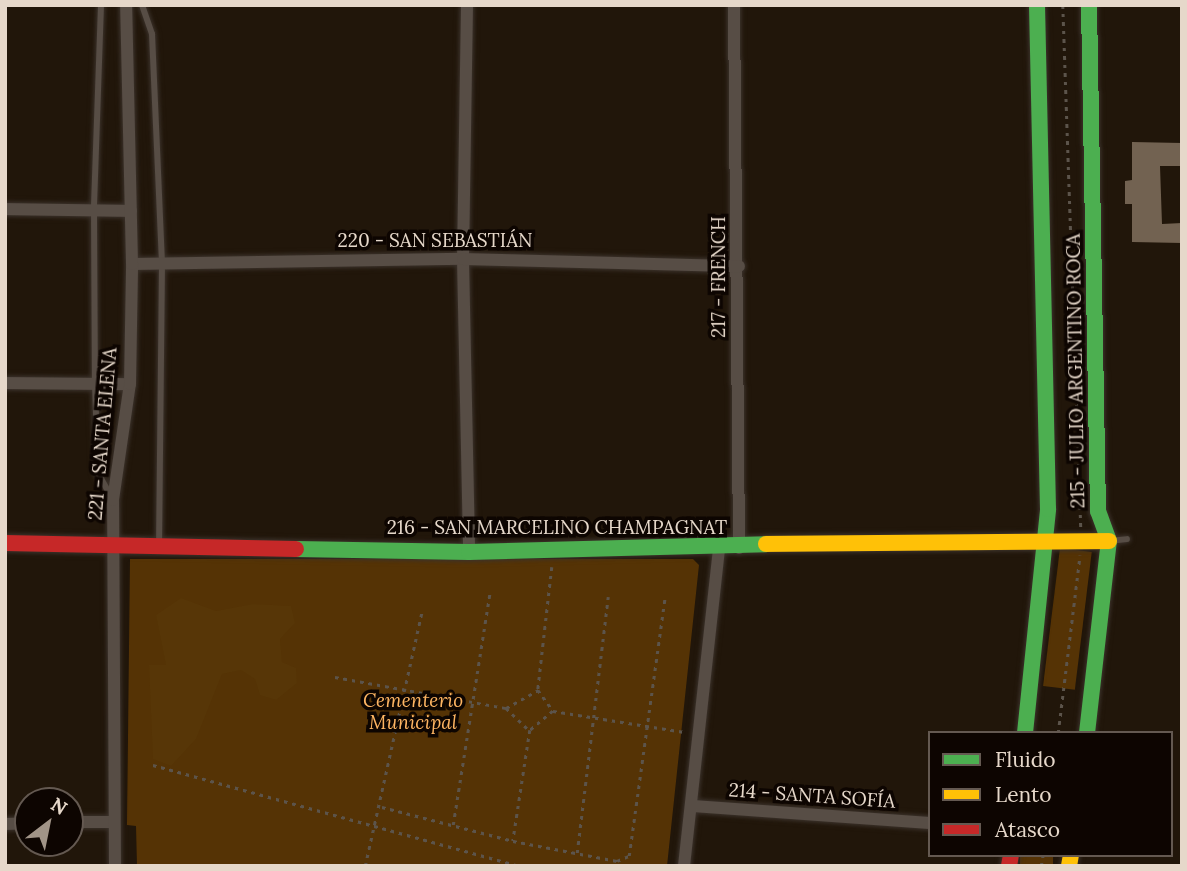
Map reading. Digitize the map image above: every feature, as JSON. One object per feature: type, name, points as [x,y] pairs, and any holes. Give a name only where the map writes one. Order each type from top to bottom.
[{"type":"street","name":"221 - SANTA ELENA","points":[[114,866],[113,500],[130,384],[132,264],[125,5]]},
{"type":"street","points":[[467,5],[463,259],[469,552]]},
{"type":"street","name":"217 - FRENCH","points":[[734,5],[739,266],[739,548]]},
{"type":"street","name":"215 - JULIO ARGENTINO ROCA","points":[[1025,731],[1046,539],[1048,429],[1037,5]]},
{"type":"street","name":"215 - JULIO ARGENTINO ROCA","points":[[1087,731],[1109,541],[1098,510],[1089,5]]},
{"type":"street","points":[[5,209],[131,211]]},
{"type":"street","name":"220 - SAN SEBASTIÁN","points":[[132,264],[463,259],[739,266]]},
{"type":"street","points":[[5,383],[130,384]]},
{"type":"street","name":"216 - SAN MARCELINO CHAMPAGNAT","points":[[5,543],[469,552],[739,548],[806,541],[1109,541]]},
{"type":"street","points":[[684,866],[719,548]]},
{"type":"street","name":"214 - SANTA SOFÍA","points":[[692,806],[928,823]]},
{"type":"street","points":[[84,822],[114,822]]},
{"type":"lane","points":[[101,5],[94,210],[95,384],[98,473],[113,500]]},
{"type":"lane","points":[[142,5],[152,34],[162,263],[159,547]]},
{"type":"lane","points":[[1109,541],[1127,539]]},
{"type":"path","points":[[1058,731],[1082,540],[1063,5]]},
{"type":"path","points":[[555,549],[538,690],[553,711],[699,734]]},
{"type":"path","points":[[453,825],[490,592]]},
{"type":"path","points":[[577,853],[590,717],[608,597]]},
{"type":"path","points":[[382,807],[513,841],[617,861],[629,856],[665,597]]},
{"type":"path","points":[[365,866],[382,807],[422,610]]},
{"type":"path","points":[[335,677],[506,708],[530,730]]},
{"type":"path","points":[[506,708],[538,690]]},
{"type":"path","points":[[513,841],[530,730],[553,711]]},
{"type":"path","points":[[153,765],[519,866]]},
{"type":"green space","points":[[1060,548],[1092,552],[1075,690],[1043,686]]},
{"type":"green space","name":"Cementerio Municipal","points":[[130,559],[693,559],[699,565],[667,866],[137,866],[136,826],[127,825]]},
{"type":"green space","points":[[1020,857],[1053,857],[1053,866],[1020,866]]},
{"type":"shaded area","points":[[181,598],[216,611],[253,604],[291,606],[295,623],[280,639],[282,662],[296,668],[297,683],[276,700],[260,695],[255,679],[241,670],[222,674],[196,739],[171,766],[153,759],[149,665],[166,665],[156,615]]},
{"type":"building","points":[[1132,142],[1182,143],[1182,166],[1160,166],[1162,224],[1182,223],[1182,243],[1132,242],[1132,204],[1125,204],[1125,181],[1132,180]]},
{"type":"traffic: fast","points":[[1025,731],[1048,509],[1037,5]]},
{"type":"traffic: fast","points":[[1087,731],[1109,541],[1098,511],[1089,5]]},
{"type":"traffic: fast","points":[[296,549],[469,552],[766,544]]},
{"type":"traffic: slow","points":[[766,544],[1109,541]]},
{"type":"traffic: slow","points":[[1069,866],[1071,857]]},
{"type":"traffic: jam","points":[[5,543],[296,549]]},
{"type":"traffic: jam","points":[[1009,866],[1011,857]]}]
